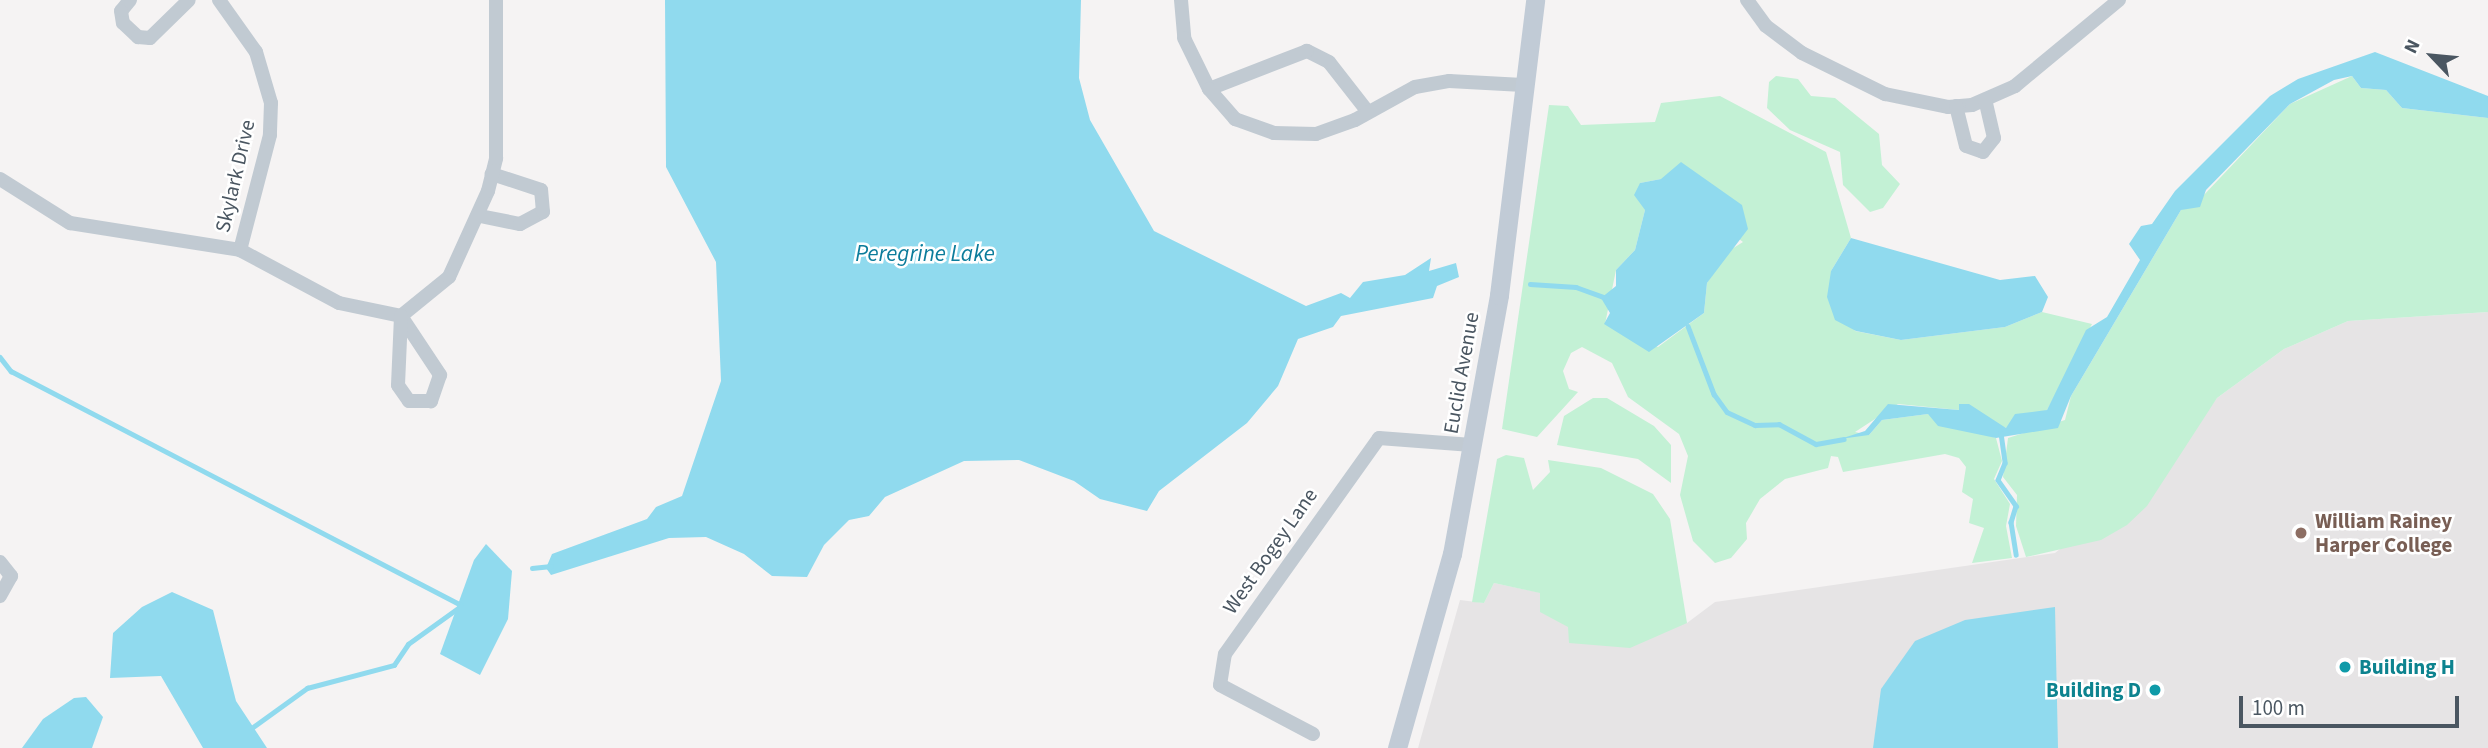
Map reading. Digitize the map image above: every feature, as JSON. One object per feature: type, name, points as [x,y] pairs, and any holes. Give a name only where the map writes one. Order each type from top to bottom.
[{"type":"main road","name":"Euclid Avenue","points":[[1397,748],[1452,554],[1499,295],[1535,0]]},
{"type":"street","points":[[131,0],[121,10],[123,23],[138,37],[150,38],[188,0]]},
{"type":"street","name":"Skylark Drive","points":[[219,0],[257,52],[271,103],[270,135],[240,250]]},
{"type":"street","points":[[0,179],[69,223],[240,250],[339,303],[401,316],[440,375],[431,401],[409,401],[398,385],[401,316],[449,277],[480,216],[492,174],[496,0]]},
{"type":"street","points":[[1181,0],[1184,38],[1209,89],[1235,119],[1274,133],[1316,134],[1368,112],[1415,87],[1449,81],[1523,85]]},
{"type":"street","points":[[1747,0],[1766,26],[1802,53],[1885,94],[1955,106],[1985,100],[2047,64],[2119,0]]},
{"type":"street","points":[[1209,89],[1307,51],[1329,62],[1368,112]]},
{"type":"street","points":[[1955,106],[1966,146],[1983,152],[1994,138],[1985,100]]},
{"type":"street","points":[[480,216],[520,224],[543,212],[541,190],[492,174]]},
{"type":"street","name":"West Bogey Lane","points":[[1313,734],[1220,685],[1225,654],[1379,438],[1472,445]]},
{"type":"street","points":[[0,562],[11,576],[0,596]]},
{"type":"shaded area","name":"William Rainey Harper College","points":[[2488,312],[2488,748],[1418,748],[1460,600],[1484,603],[1494,583],[1687,623],[1715,602],[2055,553],[2169,464],[2217,398],[2284,349],[2348,321]]},
{"type":"green space","points":[[1776,76],[1798,79],[1811,96],[1835,98],[1879,134],[1882,165],[1900,184],[1883,208],[1870,212],[1843,185],[1840,152],[1790,130],[1767,108],[1769,82]]},
{"type":"green space","points":[[2352,76],[2361,88],[2386,90],[2402,108],[2488,118],[2488,312],[2348,321],[2284,349],[2217,398],[2147,506],[2127,525],[2101,540],[2026,557],[2016,526],[2017,495],[2003,477],[2008,438],[2065,420],[2071,396],[2181,210],[2202,197],[2290,104]]},
{"type":"green space","points":[[1720,96],[1826,152],[1851,238],[1831,271],[1855,331],[1901,340],[2005,327],[2042,312],[2092,324],[2047,410],[2037,415],[2006,428],[1959,410],[1898,404],[1855,432],[1869,435],[1882,420],[1928,414],[1996,438],[2002,461],[1994,479],[2010,504],[2006,526],[2012,558],[1972,563],[1984,528],[1969,523],[1973,499],[1962,492],[1966,467],[1959,458],[1945,454],[1843,472],[1838,457],[1831,456],[1828,468],[1785,479],[1760,499],[1746,523],[1747,539],[1731,558],[1715,563],[1693,541],[1680,495],[1688,456],[1679,434],[1628,397],[1612,363],[1582,347],[1571,353],[1563,371],[1569,389],[1578,392],[1537,437],[1502,429],[1549,105],[1568,106],[1581,125],[1655,122],[1661,103]],"holes":[[[1661,179],[1743,242],[1727,252],[1707,283],[1704,313],[1658,347],[1605,324],[1616,270],[1635,250],[1645,210],[1640,183]]]},
{"type":"green space","points":[[1593,398],[1607,398],[1654,426],[1671,445],[1671,483],[1638,459],[1557,445],[1564,416]]},
{"type":"green space","points":[[1506,455],[1524,458],[1533,490],[1550,472],[1548,460],[1601,468],[1653,494],[1670,519],[1687,623],[1630,648],[1569,643],[1568,627],[1540,612],[1540,593],[1494,583],[1484,603],[1472,602],[1497,459]]},
{"type":"water","name":"Peregrine Lake","points":[[665,0],[1081,0],[1079,78],[1090,120],[1154,231],[1306,306],[1341,293],[1350,298],[1363,282],[1405,275],[1431,258],[1429,271],[1456,263],[1459,277],[1437,286],[1433,298],[1341,316],[1333,327],[1298,339],[1278,386],[1247,423],[1159,491],[1147,511],[1100,499],[1074,481],[1019,460],[964,461],[885,497],[869,516],[849,520],[824,545],[807,577],[772,576],[744,554],[706,537],[669,538],[551,575],[546,568],[552,554],[647,519],[656,507],[682,496],[721,381],[716,262],[666,167]]},
{"type":"water","points":[[2375,52],[2488,96],[2488,118],[2402,108],[2386,90],[2361,88],[2352,76],[2334,80],[2290,104],[2206,190],[2200,207],[2181,210],[2071,396],[2058,428],[1996,438],[1938,426],[1928,414],[1882,420],[1869,435],[1840,439],[1865,431],[1888,404],[1959,410],[1959,404],[1969,404],[2006,428],[2015,414],[2047,410],[2086,330],[2107,317],[2140,260],[2129,244],[2141,226],[2152,224],[2175,191],[2270,96],[2298,79]]},
{"type":"water","points":[[1681,162],[1742,205],[1748,229],[1707,283],[1704,313],[1649,352],[1604,324],[1610,313],[1601,298],[1616,286],[1616,270],[1635,250],[1645,210],[1634,195],[1640,183],[1661,179]]},
{"type":"water","points":[[1851,238],[2000,280],[2035,276],[2048,297],[2042,312],[2005,327],[1901,340],[1856,331],[1835,320],[1827,297],[1831,271]]},
{"type":"water","points":[[486,544],[512,571],[508,619],[480,675],[440,654],[474,560]]},
{"type":"water","points":[[172,592],[213,610],[236,701],[267,748],[203,748],[161,676],[110,678],[113,633],[142,607]]},
{"type":"water","points":[[2055,607],[2058,748],[1873,748],[1881,689],[1915,641],[1965,620]]},
{"type":"water","points":[[86,697],[103,717],[92,748],[22,748],[43,719],[74,698]]},
{"type":"waterway","points":[[1530,284],[1576,287],[1607,298]]},
{"type":"waterway","points":[[1688,326],[1714,394],[1727,412],[1755,425],[1779,424],[1816,444],[1844,439]]},
{"type":"waterway","points":[[0,357],[11,371],[461,605]]},
{"type":"waterway","points":[[2001,433],[2005,463],[1998,480],[2016,506],[2011,522],[2016,555]]},
{"type":"waterway","points":[[532,568],[551,566]]},
{"type":"waterway","points":[[253,727],[307,688],[394,665],[408,644],[461,606]]},
{"type":"place","name":"William Rainey Harper College","points":[[2301,533]]},
{"type":"place","name":"Building H","points":[[2345,667]]},
{"type":"place","name":"Building D","points":[[2155,690]]}]
